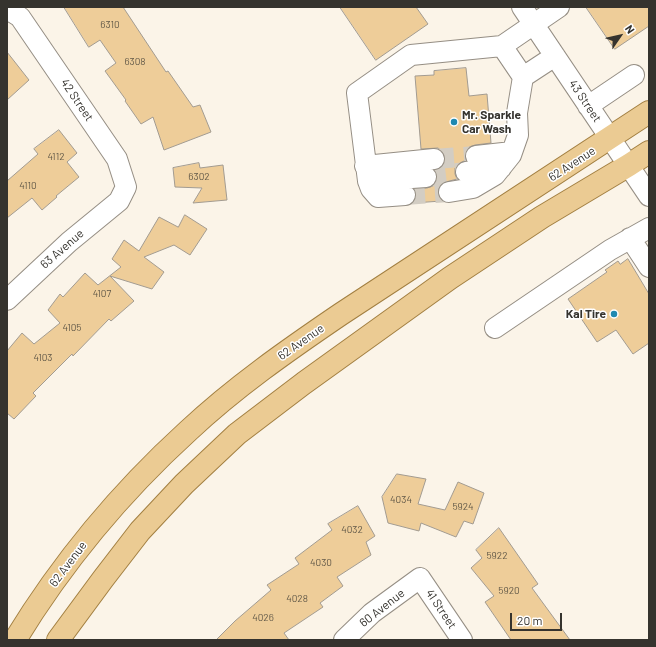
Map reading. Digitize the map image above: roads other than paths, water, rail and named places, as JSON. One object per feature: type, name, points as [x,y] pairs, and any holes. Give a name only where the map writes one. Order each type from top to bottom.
[{"type":"main road","name":"62 Avenue","points":[[15,640],[83,543],[150,468],[188,431],[225,399],[293,347],[341,314],[611,139],[649,112]]},
{"type":"main road","points":[[58,640],[140,531],[184,484],[237,434],[304,382],[450,278],[542,217],[629,166],[649,152]]},
{"type":"street","name":"43 Street","points":[[522,7],[649,196]]},
{"type":"street","points":[[370,181],[357,92],[412,55],[502,46],[559,7]]},
{"type":"street","name":"42 Street","points":[[7,9],[20,16],[117,159],[126,187],[119,201]]},
{"type":"street","points":[[449,192],[473,188],[495,175],[507,160],[518,135],[517,113],[523,77],[502,46]]},
{"type":"street","points":[[523,77],[555,56]]},
{"type":"street","points":[[588,106],[634,76]]},
{"type":"street","points":[[471,164],[507,160]]},
{"type":"street","points":[[370,181],[430,168]]},
{"type":"street","points":[[370,181],[405,195]]},
{"type":"street","name":"63 Avenue","points":[[7,300],[69,242],[119,201]]},
{"type":"street","points":[[495,328],[610,250],[649,228]]},
{"type":"street","points":[[630,238],[649,267]]},
{"type":"street","name":"60 Avenue","points":[[344,640],[372,613],[420,578]]},
{"type":"street","name":"41 Street","points":[[420,578],[462,640]]},
{"type":"tunnel","points":[[434,159],[476,156]]},
{"type":"tunnel","points":[[426,177],[466,172]]},
{"type":"tunnel","points":[[405,195],[449,192]]},
{"type":"place","name":"Mr. Sparkle Car Wash","points":[[454,122]]},
{"type":"place","name":"Kal Tire","points":[[614,314]]}]
